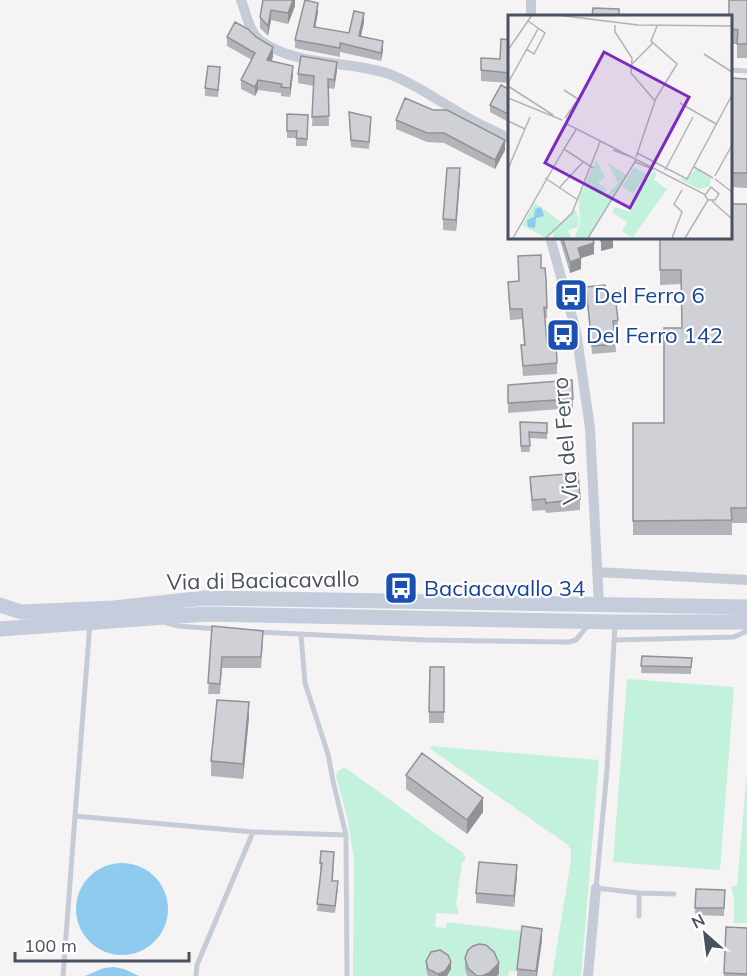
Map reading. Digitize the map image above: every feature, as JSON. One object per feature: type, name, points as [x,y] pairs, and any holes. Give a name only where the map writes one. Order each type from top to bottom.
[{"type":"main road","name":"Via di Baciacavallo","points":[[0,605],[21,612],[114,608],[205,598],[599,604]]},
{"type":"main road","points":[[599,604],[747,608]]},
{"type":"main road","name":"Via di Baciacavallo","points":[[0,629],[207,614],[591,622]]},
{"type":"main road","points":[[591,622],[747,622]]},
{"type":"street","points":[[242,0],[255,35],[283,52],[389,74],[414,85],[467,117],[508,138]]},
{"type":"street","name":"Via del Ferro","points":[[550,238],[576,331],[590,428],[599,604]]},
{"type":"street","points":[[597,572],[747,580]]},
{"type":"street","points":[[588,976],[596,888]]},
{"type":"lane","points":[[732,70],[747,71]]},
{"type":"lane","points":[[148,618],[178,626],[219,629]]},
{"type":"lane","points":[[63,976],[90,622]]},
{"type":"lane","points":[[254,632],[569,642],[581,636],[591,622]]},
{"type":"lane","points":[[615,622],[607,770],[596,888],[674,894]]},
{"type":"lane","points":[[615,640],[734,637],[747,631]]},
{"type":"lane","points":[[301,635],[305,683],[328,754],[346,835],[347,976]]},
{"type":"lane","points":[[75,816],[253,832],[346,835]]},
{"type":"lane","points":[[196,976],[197,964],[253,832]]},
{"type":"lane","points":[[639,893],[639,916]]},
{"type":"green space","points":[[627,679],[734,687],[720,870],[613,862]]},
{"type":"green space","points":[[430,746],[599,760],[581,976],[552,976],[571,860],[568,845],[432,750]]},
{"type":"green space","points":[[343,768],[463,853],[466,858],[462,863],[456,904],[459,914],[436,913],[435,927],[446,928],[447,922],[520,931],[522,937],[518,972],[509,971],[508,976],[495,976],[465,970],[466,976],[447,976],[450,969],[426,965],[428,976],[353,976],[354,859],[347,817],[336,776]]},
{"type":"green space","points":[[747,772],[747,923],[734,923],[734,900],[731,886],[737,886]]},
{"type":"water","points":[[122,863],[148,871],[160,883],[168,909],[160,935],[148,947],[122,955],[96,947],[84,935],[76,909],[84,883],[96,871]]},
{"type":"water","points":[[114,967],[139,976],[85,976],[104,968]]},
{"type":"building","points":[[263,0],[293,0],[288,13],[271,10],[268,26],[260,17]]},
{"type":"building","points":[[305,0],[318,3],[314,27],[349,33],[354,11],[364,13],[359,36],[383,41],[381,53],[340,43],[340,48],[295,40]]},
{"type":"building","points":[[729,0],[747,0],[747,44],[737,44],[738,30],[732,29],[732,15],[729,15]]},
{"type":"building","points":[[593,8],[619,9],[619,15],[592,15]]},
{"type":"building","points":[[235,22],[273,47],[267,60],[293,66],[290,88],[281,87],[282,84],[258,80],[255,87],[241,80],[255,53],[227,37]]},
{"type":"building","points":[[501,39],[508,40],[508,73],[481,70],[481,58],[500,59]]},
{"type":"building","points":[[301,56],[337,62],[334,80],[328,79],[329,116],[312,117],[314,76],[298,74]]},
{"type":"building","points":[[208,66],[220,67],[218,90],[205,88]]},
{"type":"building","points":[[732,78],[747,79],[747,173],[732,173]]},
{"type":"building","points":[[501,85],[508,89],[508,114],[490,105]]},
{"type":"building","points":[[405,98],[433,110],[447,110],[505,140],[495,160],[444,133],[427,133],[396,120]]},
{"type":"building","points":[[349,112],[371,117],[369,142],[351,140]]},
{"type":"building","points":[[287,114],[308,115],[307,139],[296,138],[297,131],[287,131]]},
{"type":"building","points":[[447,168],[460,168],[456,220],[443,219]]},
{"type":"building","points":[[732,204],[747,204],[747,508],[731,508],[732,520],[633,521],[633,423],[664,423],[664,328],[682,328],[681,270],[660,270],[660,238],[732,238]]},
{"type":"building","points":[[562,238],[592,238],[594,243],[578,248],[581,258],[570,262]]},
{"type":"building","points":[[541,255],[541,268],[545,268],[546,279],[547,308],[544,307],[547,343],[556,342],[557,363],[523,366],[521,345],[525,345],[522,309],[510,309],[508,282],[519,281],[518,256]]},
{"type":"building","points":[[605,285],[606,296],[615,295],[618,320],[613,321],[616,344],[592,346],[586,287]]},
{"type":"building","points":[[572,380],[573,399],[508,403],[508,385]]},
{"type":"building","points":[[520,422],[547,423],[547,433],[529,432],[530,446],[521,446]]},
{"type":"building","points":[[578,473],[580,499],[546,503],[545,499],[532,500],[530,477]]},
{"type":"building","points":[[212,626],[263,631],[261,657],[222,657],[220,684],[208,683]]},
{"type":"building","points":[[642,656],[692,658],[691,667],[641,666]]},
{"type":"building","points":[[430,667],[444,667],[444,712],[429,712]]},
{"type":"building","points":[[217,700],[249,702],[243,764],[211,761]]},
{"type":"building","points":[[422,753],[483,798],[467,820],[406,775]]},
{"type":"building","points":[[321,851],[334,852],[332,881],[338,881],[335,906],[317,904],[322,863],[320,863]]},
{"type":"building","points":[[479,862],[517,865],[514,896],[476,893]]},
{"type":"building","points":[[696,889],[725,890],[724,908],[695,908]]},
{"type":"building","points":[[522,926],[542,929],[536,971],[517,969]]},
{"type":"building","points":[[726,927],[747,928],[747,974],[724,973]]},
{"type":"building","points":[[479,944],[486,945],[494,952],[499,963],[489,973],[482,976],[477,976],[468,968],[465,958],[468,950]]},
{"type":"building","points":[[440,950],[448,955],[451,962],[445,971],[438,974],[428,969],[426,961],[431,952]]},
{"type":"place","name":"Del Ferro 6","points":[[571,295]]},
{"type":"place","name":"Del Ferro 142","points":[[563,335]]},
{"type":"place","name":"Baciacavallo 34","points":[[401,588]]}]
